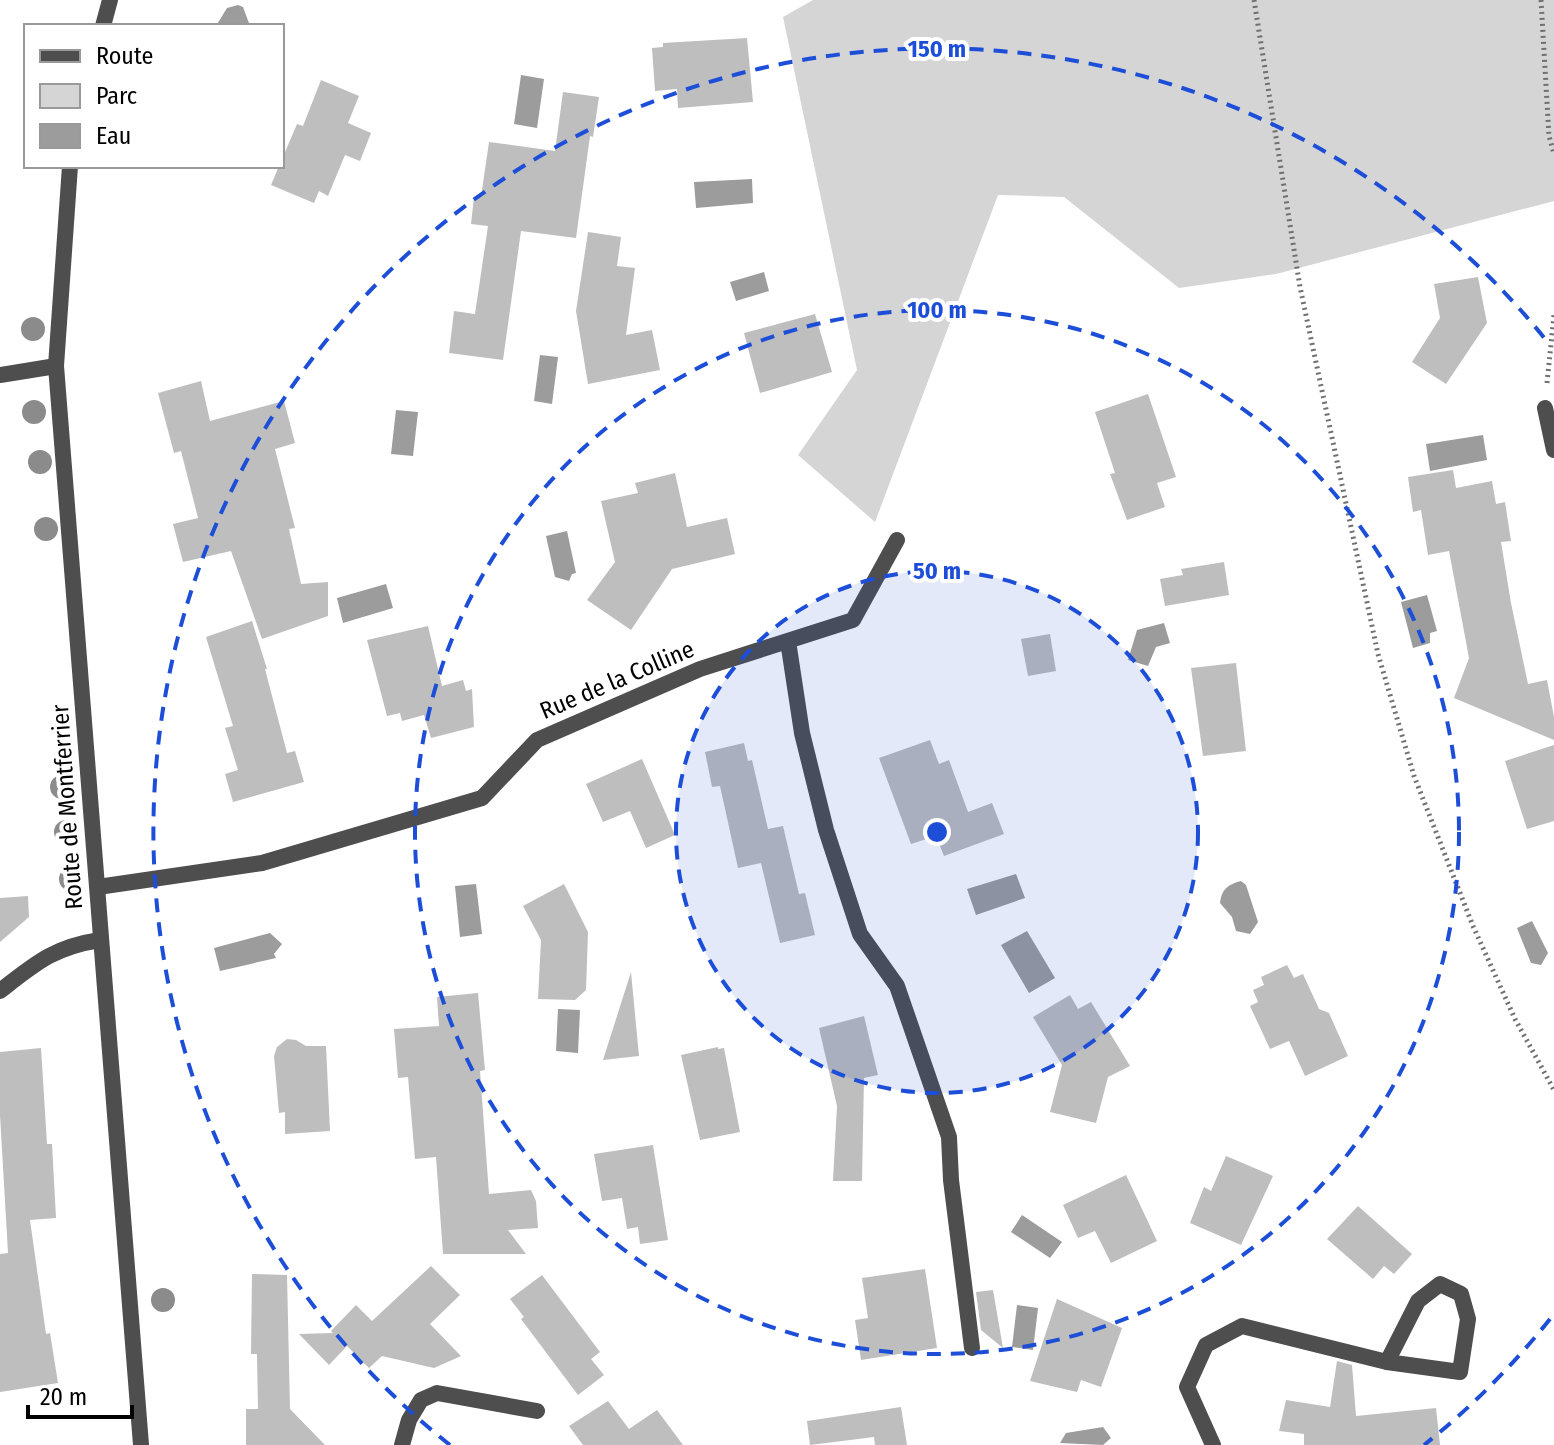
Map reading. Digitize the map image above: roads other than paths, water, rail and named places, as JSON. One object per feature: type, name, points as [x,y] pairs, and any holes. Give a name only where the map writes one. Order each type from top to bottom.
[{"type":"street","points":[[103,24],[108,1]]},
{"type":"street","name":"Route de Montferrier","points":[[70,168],[56,366],[141,1445]]},
{"type":"street","points":[[0,375],[56,366]]},
{"type":"street","points":[[1545,408],[1554,450]]},
{"type":"street","name":"Rue de la Colline","points":[[98,887],[262,863],[482,798],[537,740],[700,669],[853,620],[897,540]]},
{"type":"street","points":[[788,641],[802,733],[826,830],[860,934],[897,986],[949,1137],[951,1180],[972,1348]]},
{"type":"street","points":[[0,991],[44,957],[80,943],[100,940]]},
{"type":"street","points":[[1213,1445],[1187,1387],[1206,1345],[1242,1326],[1387,1362],[1460,1372],[1468,1319],[1461,1294],[1440,1284],[1418,1301],[1387,1362]]},
{"type":"street","points":[[402,1445],[409,1420],[421,1400],[437,1393],[537,1411]]},
{"type":"water","points":[[243,7],[249,24],[217,24],[227,8]]},
{"type":"water","points":[[521,75],[544,79],[537,128],[514,124]]},
{"type":"water","points":[[752,179],[753,203],[696,208],[694,182]]},
{"type":"water","points":[[764,272],[769,291],[736,301],[730,282]]},
{"type":"water","points":[[540,355],[558,357],[552,404],[534,401]]},
{"type":"water","points":[[396,410],[418,412],[413,456],[391,454]]},
{"type":"water","points":[[1483,435],[1487,460],[1430,471],[1426,444]]},
{"type":"water","points":[[567,531],[576,573],[569,581],[555,577],[546,536]]},
{"type":"water","points":[[386,584],[393,608],[343,623],[337,598]]},
{"type":"water","points":[[1427,595],[1437,631],[1430,633],[1430,643],[1413,648],[1401,602]]},
{"type":"water","points":[[1164,623],[1170,643],[1156,647],[1148,666],[1128,660],[1137,630]]},
{"type":"water","points":[[1016,874],[1025,898],[976,915],[967,889]]},
{"type":"water","points":[[1241,881],[1246,885],[1258,922],[1250,934],[1236,931],[1232,917],[1220,903],[1226,888]]},
{"type":"water","points":[[476,884],[482,934],[460,937],[455,886]]},
{"type":"water","points":[[1532,921],[1548,953],[1541,965],[1531,963],[1517,928]]},
{"type":"water","points":[[1027,931],[1055,978],[1029,993],[1001,945]]},
{"type":"water","points":[[270,933],[282,944],[274,954],[276,958],[220,971],[214,948]]},
{"type":"water","points":[[558,1009],[580,1010],[578,1053],[556,1051]]},
{"type":"water","points":[[1022,1215],[1062,1242],[1050,1258],[1011,1232]]},
{"type":"water","points":[[1017,1305],[1038,1308],[1033,1350],[1012,1347]]},
{"type":"water","points":[[1103,1427],[1111,1438],[1103,1445],[1060,1443],[1066,1433]]}]
